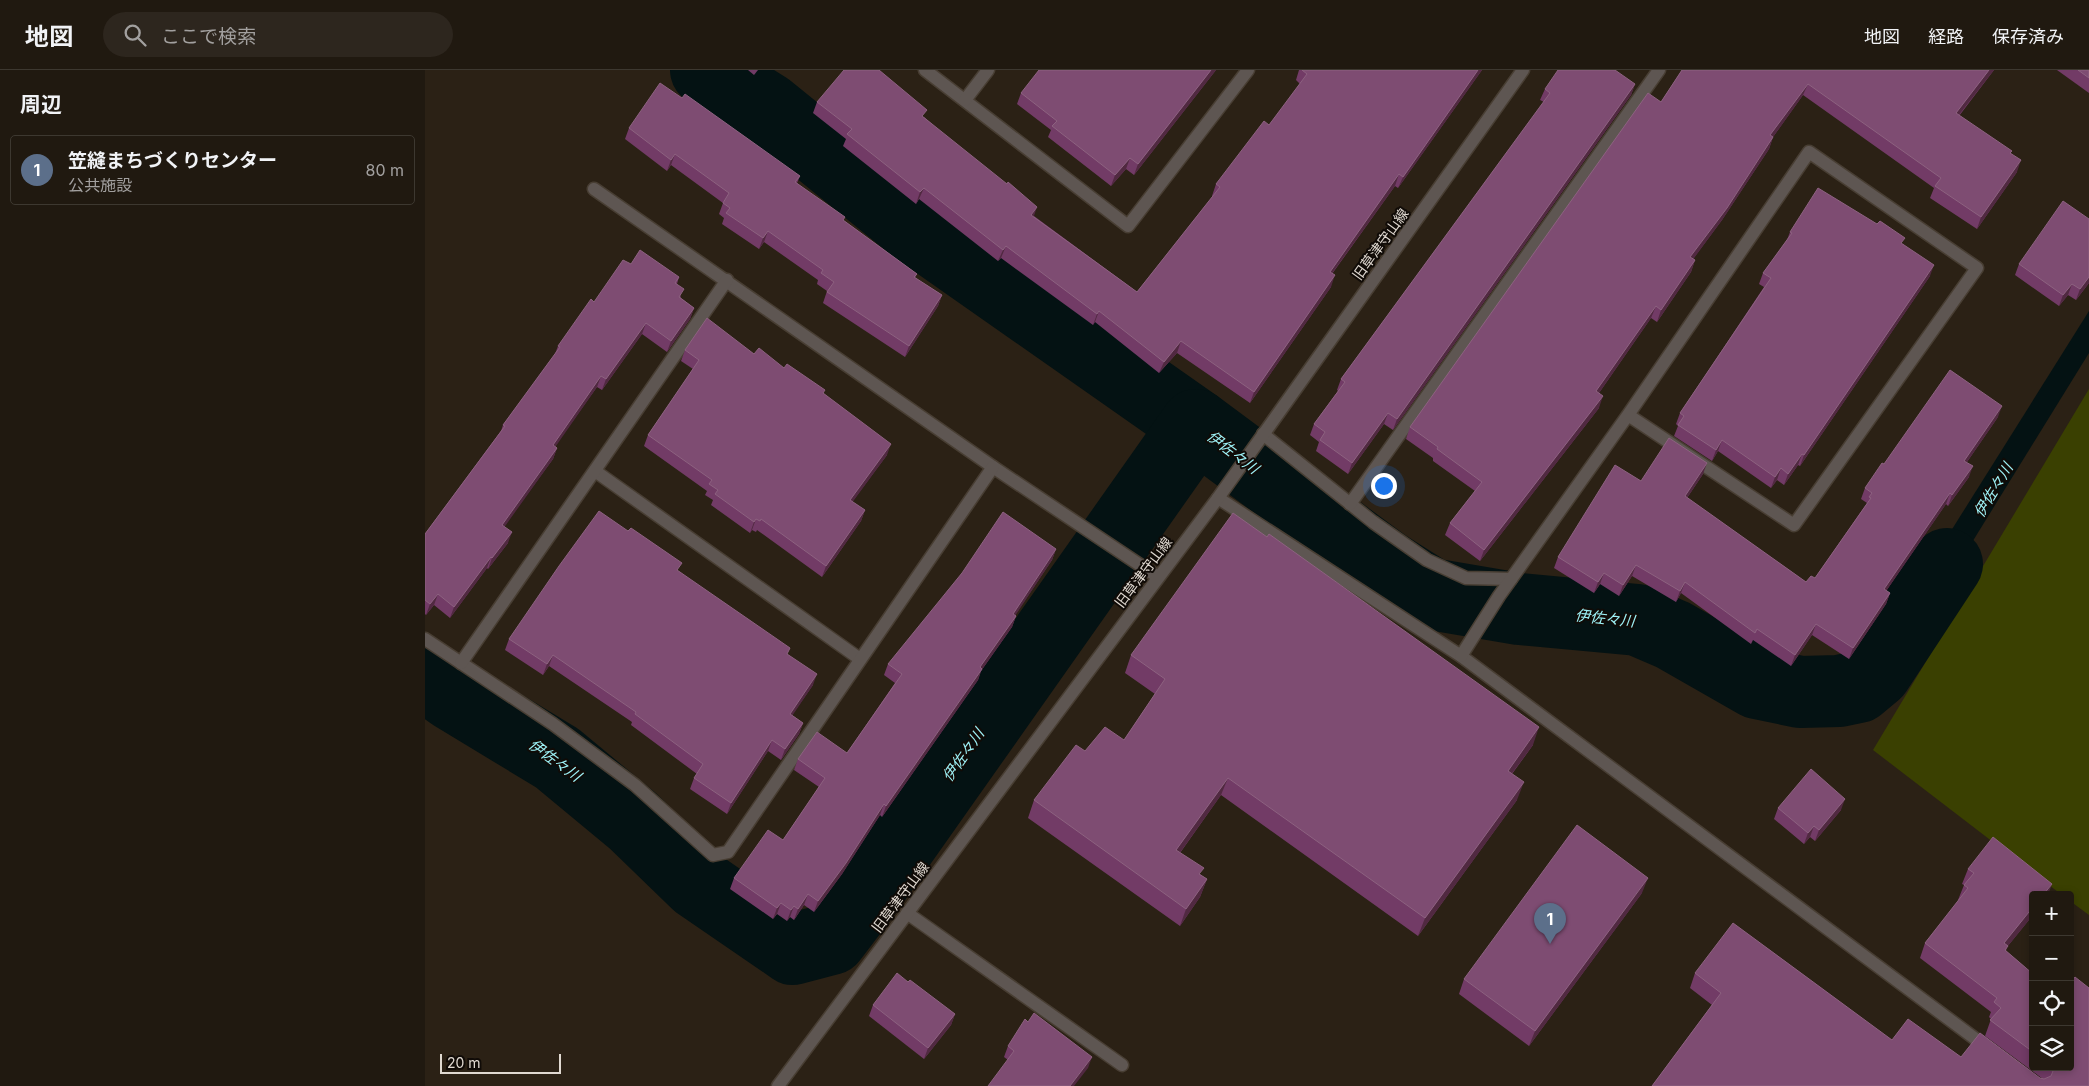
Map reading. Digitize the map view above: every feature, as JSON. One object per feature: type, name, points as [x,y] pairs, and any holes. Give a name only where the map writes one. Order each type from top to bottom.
[{"type":"street","points":[[925,70],[1128,226],[1248,70]]},
{"type":"street","points":[[965,100],[988,70]]},
{"type":"street","name":"旧草津守山線","points":[[778,1086],[1218,498],[1523,70]]},
{"type":"street","points":[[1350,504],[1659,70]]},
{"type":"street","points":[[1461,656],[1499,596],[1628,415],[1809,152],[1977,268],[1794,525],[1628,415]]},
{"type":"street","points":[[594,189],[993,467],[1158,577]]},
{"type":"street","points":[[461,664],[727,280]]},
{"type":"street","points":[[1263,434],[1350,504],[1427,560],[1466,578],[1511,579]]},
{"type":"street","points":[[425,639],[553,724],[635,785],[713,855],[728,852],[993,467]]},
{"type":"street","points":[[595,471],[860,659]]},
{"type":"street","points":[[1218,498],[1461,656],[1999,1056]]},
{"type":"street","points":[[907,913],[1122,1065]]},
{"type":"green space","points":[[2089,389],[2089,915],[2074,904],[2074,891],[2057,891],[1873,750]]},
{"type":"water","points":[[2089,311],[2089,353],[1903,654],[1880,644]]},
{"type":"building","points":[[844,70],[879,70],[927,110],[922,116],[1007,184],[1008,182],[1037,207],[1031,215],[1137,292],[1220,187],[1216,184],[1264,121],[1269,125],[1307,74],[1302,70],[1478,70],[1403,177],[1399,174],[1330,272],[1335,275],[1254,392],[1181,341],[1164,362],[1099,311],[1097,314],[1006,246],[1003,250],[924,188],[920,192],[847,134],[852,129],[817,102]]},
{"type":"building","points":[[1039,70],[1211,70],[1138,164],[1130,158],[1115,175],[1052,126],[1057,121],[1021,93]]},
{"type":"building","points":[[1558,70],[1615,70],[1635,84],[1397,419],[1388,413],[1352,463],[1320,440],[1325,432],[1314,424],[1345,382],[1341,379],[1550,93],[1545,89]]},
{"type":"building","points":[[1682,70],[1989,70],[1956,113],[2012,151],[2010,153],[2021,160],[1981,217],[1935,186],[1941,178],[1808,84],[1770,135],[1773,137],[1727,208],[1690,257],[1695,260],[1661,310],[1656,306],[1596,391],[1603,396],[1484,550],[1450,523],[1482,482],[1410,427],[1648,93],[1661,102]]},
{"type":"building","points":[[2078,70],[2089,70],[2089,78]]},
{"type":"building","points":[[660,83],[682,98],[685,94],[800,176],[795,182],[845,217],[843,220],[917,274],[914,277],[942,295],[909,346],[827,292],[834,282],[821,273],[823,270],[768,231],[763,238],[726,213],[730,208],[723,203],[729,193],[675,154],[671,160],[629,128]]},
{"type":"building","points":[[1818,188],[1877,224],[1880,221],[1905,238],[1901,243],[1934,265],[1804,455],[1802,454],[1788,474],[1781,468],[1775,477],[1722,440],[1716,450],[1678,425],[1684,416],[1680,413],[1771,278],[1763,273],[1792,233],[1790,232]]},
{"type":"building","points":[[2063,201],[2089,219],[2089,277],[2080,289],[2072,284],[2063,295],[2019,264]]},
{"type":"building","points":[[640,250],[679,277],[675,283],[684,289],[679,297],[694,308],[671,341],[646,323],[606,379],[601,376],[553,445],[557,448],[502,525],[512,532],[454,607],[438,594],[430,604],[425,600],[425,534],[505,426],[503,425],[560,347],[558,346],[591,299],[594,302],[623,260],[631,264]]},
{"type":"building","points":[[707,318],[754,354],[759,348],[784,368],[787,364],[825,390],[823,393],[891,444],[850,500],[865,510],[826,566],[761,519],[760,521],[756,519],[754,522],[715,494],[718,490],[709,484],[712,480],[648,435],[699,360],[685,350]]},
{"type":"building","points":[[1950,370],[2002,406],[1964,461],[1973,466],[1952,495],[1950,493],[1884,589],[1890,593],[1853,648],[1816,624],[1795,655],[1757,629],[1755,633],[1685,582],[1680,591],[1636,565],[1623,585],[1604,573],[1598,582],[1558,557],[1615,465],[1641,481],[1669,438],[1707,463],[1685,496],[1806,582],[1811,576],[1815,578],[1871,498],[1869,497],[1872,493],[1865,488]]},
{"type":"building","points":[[599,511],[628,531],[631,528],[682,563],[677,570],[790,648],[787,654],[817,674],[790,714],[803,723],[785,749],[772,740],[731,803],[694,778],[703,764],[635,714],[636,712],[553,655],[547,664],[509,639]]},
{"type":"building","points":[[1003,512],[1056,549],[1013,614],[1016,616],[980,667],[982,669],[886,806],[884,804],[846,863],[818,901],[808,894],[798,909],[794,906],[791,910],[781,903],[777,908],[734,878],[768,830],[783,840],[825,778],[798,759],[817,732],[847,753],[902,674],[888,664],[962,573]]},
{"type":"building","points":[[1233,513],[1267,537],[1269,534],[1539,727],[1508,771],[1524,782],[1425,918],[1228,778],[1176,850],[1204,868],[1199,874],[1207,879],[1186,909],[1034,800],[1076,745],[1085,751],[1105,727],[1124,740],[1165,679],[1131,655]]},
{"type":"building","points":[[1811,769],[1845,799],[1819,830],[1814,826],[1808,833],[1778,808]]},
{"type":"building","points":[[1577,825],[1648,878],[1535,1031],[1464,979]]},
{"type":"building","points":[[1993,837],[2052,884],[2046,891],[2029,891],[2029,912],[2004,943],[2008,946],[2005,950],[2029,971],[2029,1049],[1990,1020],[2001,1008],[1994,1002],[1997,998],[1925,943],[1968,888],[1964,885],[1974,873],[1968,869]]},
{"type":"building","points":[[1733,923],[1892,1040],[1908,1019],[1961,1057],[1980,1033],[2029,1071],[2044,1079],[2051,1076],[2053,1071],[2074,1071],[2075,977],[2089,988],[2089,1086],[1652,1086],[1721,993],[1695,973]]},
{"type":"building","points":[[897,973],[908,982],[910,980],[955,1014],[928,1048],[873,1005]]},
{"type":"building","points":[[1034,1013],[1092,1057],[1070,1086],[988,1086],[1014,1051],[1008,1046],[1025,1019],[1028,1022]]},
{"type":"waterway","points":[[706,70],[767,108],[915,228],[1196,425]]},
{"type":"waterway","name":"伊佐々川","points":[[425,675],[453,695],[557,758],[633,821],[697,883],[793,949],[831,939],[866,893],[1196,425],[1385,565],[1431,594],[1519,609],[1638,620],[1673,635],[1757,683],[1800,692],[1839,691],[1858,687],[1876,672],[1947,564]]},
{"type":"place","name":"笠縫まちづくりセンター","points":[[1550,944]]}]
